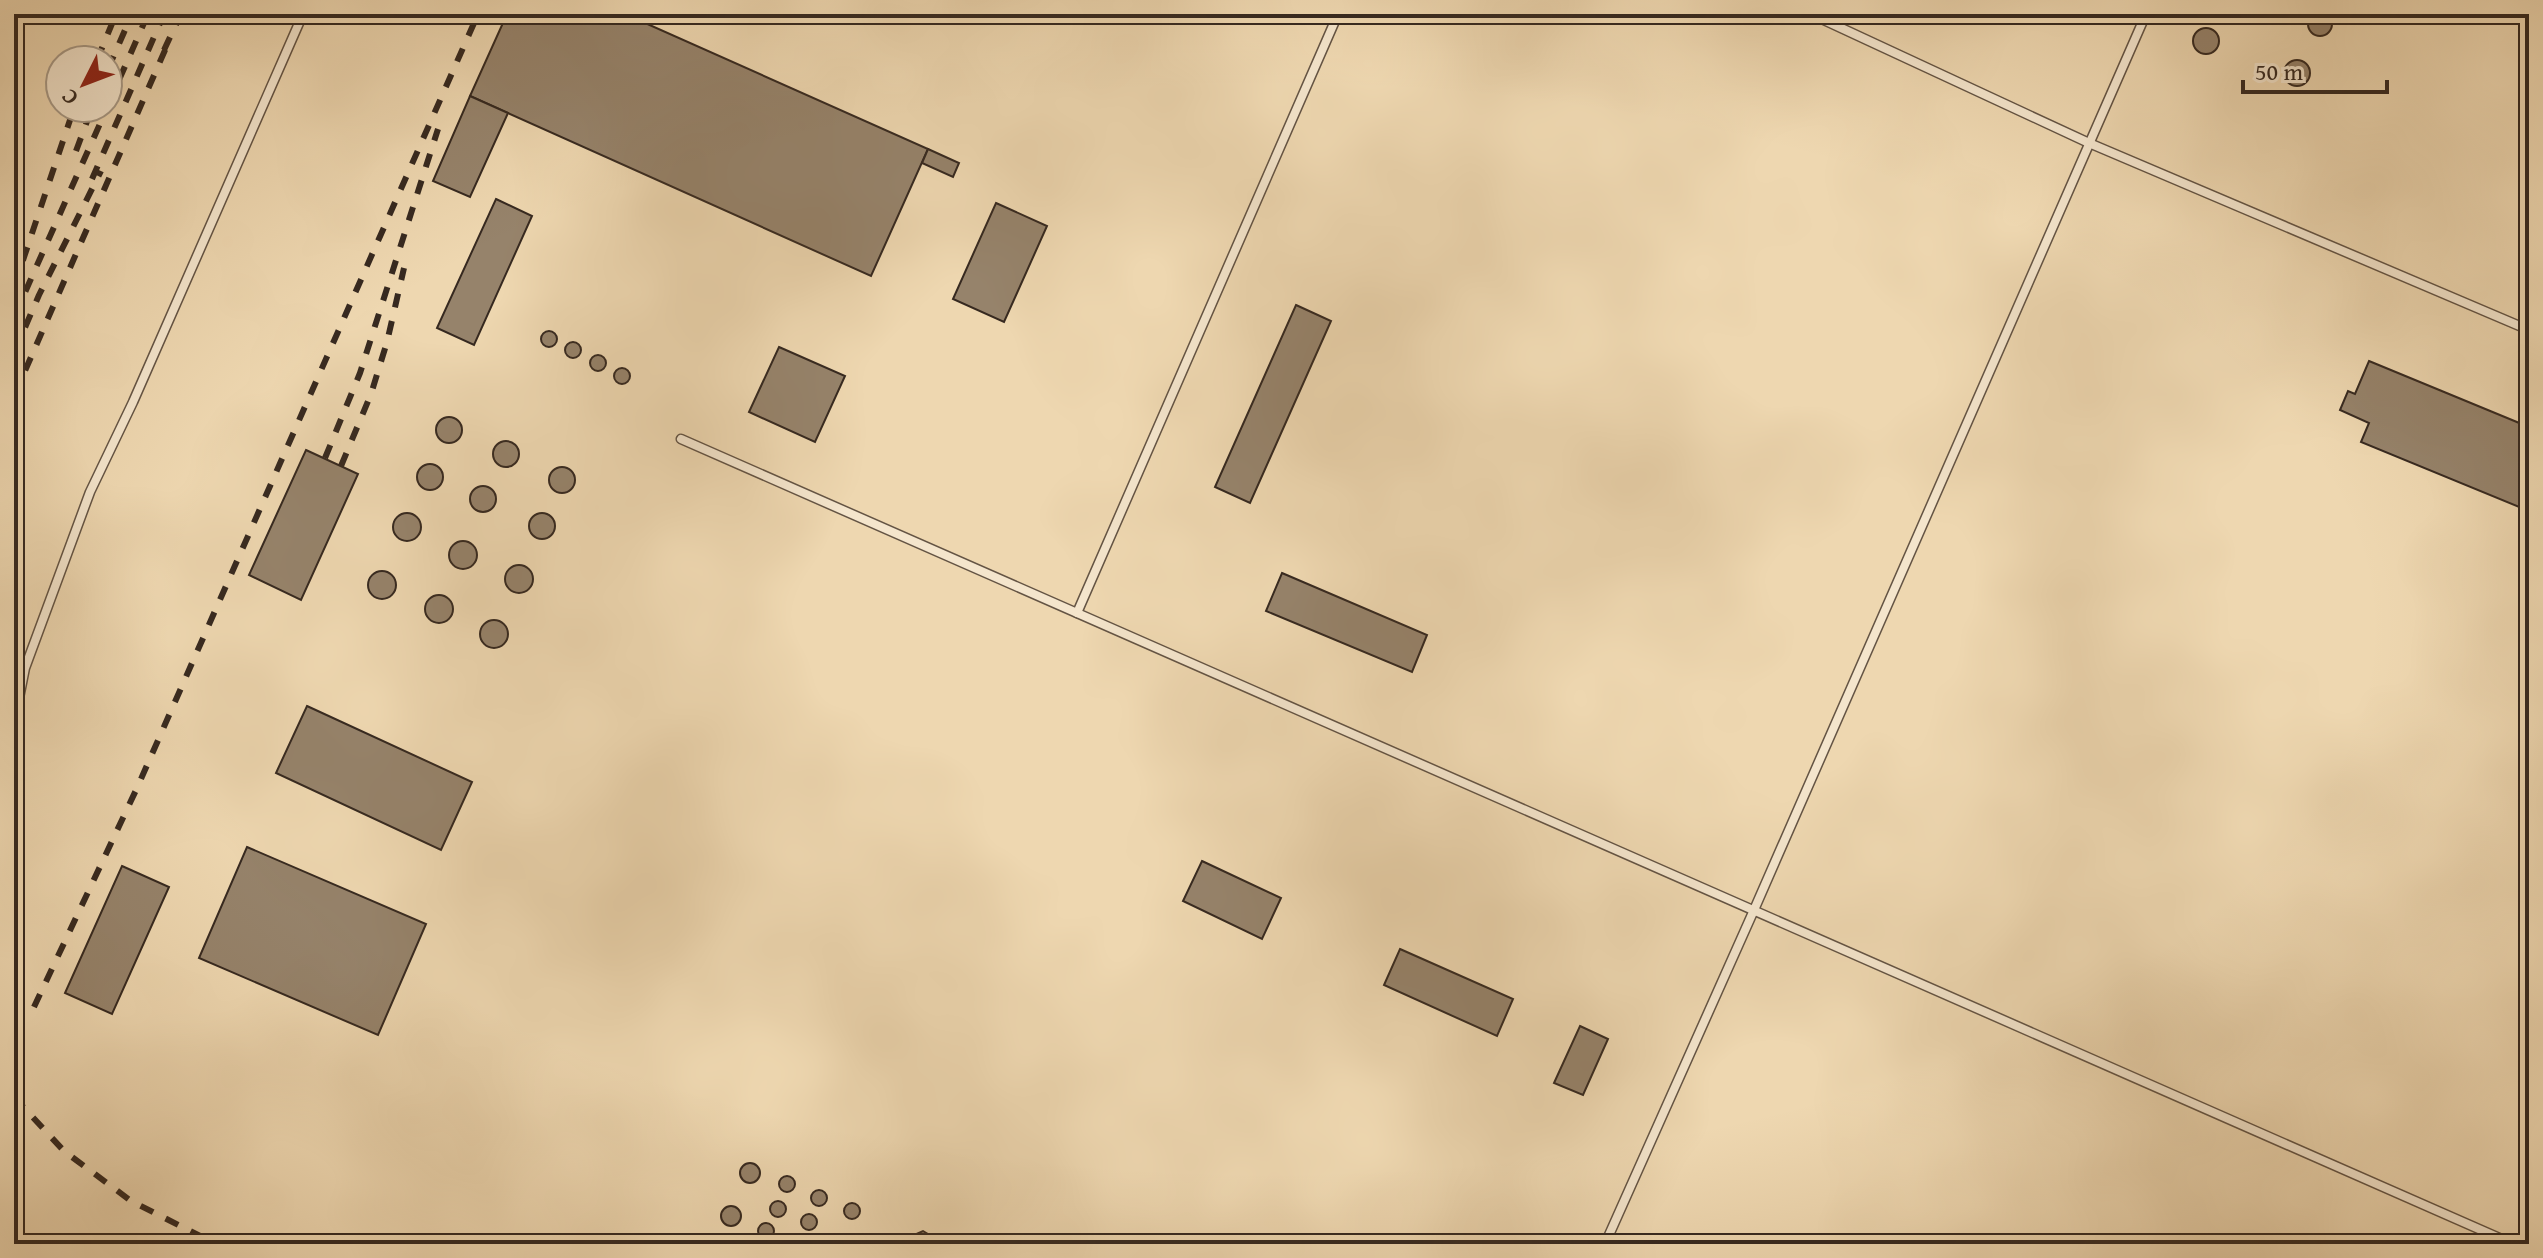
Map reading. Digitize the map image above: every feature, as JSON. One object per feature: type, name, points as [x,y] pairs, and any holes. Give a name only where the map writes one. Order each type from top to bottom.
[{"type":"lane","points":[[14,723],[25,668],[90,492],[133,402],[303,14]]},
{"type":"lane","points":[[1077,613],[1338,14]]},
{"type":"lane","points":[[1811,14],[2089,143],[2529,330]]},
{"type":"lane","points":[[1605,1244],[2146,14]]},
{"type":"lane","points":[[681,439],[2513,1244]]},
{"type":"building","points":[[2315,12],[2325,12],[2332,19],[2332,29],[2325,36],[2315,36],[2308,29],[2308,19]]},
{"type":"building","points":[[507,14],[625,14],[928,149],[871,276],[470,96]]},
{"type":"building","points":[[2206,28],[2215,32],[2219,41],[2215,50],[2206,54],[2197,50],[2193,41],[2197,32]]},
{"type":"building","points":[[2297,60],[2306,64],[2310,73],[2306,82],[2297,86],[2288,82],[2284,73],[2288,64]]},
{"type":"building","points":[[470,96],[508,113],[470,197],[433,181]]},
{"type":"building","points":[[928,149],[959,163],[953,177],[922,163]]},
{"type":"building","points":[[496,199],[532,216],[474,345],[437,328]]},
{"type":"building","points":[[996,203],[1047,226],[1004,322],[953,299]]},
{"type":"building","points":[[1296,305],[1331,321],[1250,503],[1215,487]]},
{"type":"building","points":[[546,331],[552,331],[557,339],[555,345],[546,347],[541,342],[541,336]]},
{"type":"building","points":[[570,342],[576,342],[581,350],[579,356],[570,358],[565,353],[565,347]]},
{"type":"building","points":[[779,347],[845,376],[815,442],[749,412]]},
{"type":"building","points":[[595,355],[601,355],[606,363],[604,369],[595,371],[590,366],[590,360]]},
{"type":"building","points":[[2369,361],[2529,427],[2529,511],[2361,442],[2369,423],[2340,410],[2348,391],[2355,394]]},
{"type":"building","points":[[619,368],[625,368],[630,376],[628,382],[619,384],[614,379],[614,373]]},
{"type":"building","points":[[449,417],[458,421],[462,430],[458,439],[449,443],[440,439],[436,430],[440,421]]},
{"type":"building","points":[[506,441],[515,445],[519,454],[515,463],[506,467],[497,463],[493,454],[497,445]]},
{"type":"building","points":[[306,450],[358,474],[301,600],[249,575]]},
{"type":"building","points":[[430,464],[439,468],[443,477],[439,486],[430,490],[421,486],[417,477],[421,468]]},
{"type":"building","points":[[562,467],[571,471],[575,480],[571,489],[562,493],[553,489],[549,480],[553,471]]},
{"type":"building","points":[[483,486],[492,490],[496,499],[492,508],[483,512],[474,508],[470,499],[474,490]]},
{"type":"building","points":[[407,513],[417,517],[421,527],[417,537],[407,541],[397,537],[393,527],[397,517]]},
{"type":"building","points":[[542,513],[551,517],[555,526],[551,535],[542,539],[533,535],[529,526],[533,517]]},
{"type":"building","points":[[463,541],[473,545],[477,555],[473,565],[463,569],[453,565],[449,555],[453,545]]},
{"type":"building","points":[[519,565],[529,569],[533,579],[529,589],[519,593],[509,589],[505,579],[509,569]]},
{"type":"building","points":[[382,571],[392,575],[396,585],[392,595],[382,599],[372,595],[368,585],[372,575]]},
{"type":"building","points":[[1282,573],[1427,635],[1412,672],[1266,611]]},
{"type":"building","points":[[439,595],[449,599],[453,609],[449,619],[439,623],[429,619],[425,609],[429,599]]},
{"type":"building","points":[[494,620],[504,624],[508,634],[504,644],[494,648],[484,644],[480,634],[484,624]]},
{"type":"building","points":[[307,706],[472,782],[441,850],[276,773]]},
{"type":"building","points":[[247,847],[426,924],[378,1035],[199,958]]},
{"type":"building","points":[[1202,861],[1281,898],[1262,939],[1183,901]]},
{"type":"building","points":[[122,866],[169,887],[112,1014],[65,993]]},
{"type":"building","points":[[1400,949],[1513,999],[1497,1036],[1384,985]]},
{"type":"building","points":[[1580,1026],[1608,1039],[1583,1095],[1554,1083]]},
{"type":"building","points":[[750,1163],[757,1166],[760,1173],[757,1180],[750,1183],[743,1180],[740,1173],[743,1166]]},
{"type":"building","points":[[787,1176],[793,1178],[793,1190],[787,1192],[781,1190],[779,1184],[781,1178]]},
{"type":"building","points":[[819,1190],[825,1192],[825,1204],[819,1206],[813,1204],[811,1198],[813,1192]]},
{"type":"building","points":[[778,1201],[784,1203],[784,1215],[778,1217],[772,1215],[770,1209],[772,1203]]},
{"type":"building","points":[[849,1203],[855,1203],[860,1211],[858,1217],[849,1219],[844,1214],[844,1208]]},
{"type":"building","points":[[731,1206],[738,1209],[741,1216],[738,1223],[731,1226],[724,1223],[721,1216],[724,1209]]},
{"type":"building","points":[[809,1214],[815,1216],[815,1228],[809,1230],[803,1228],[801,1222],[803,1216]]},
{"type":"building","points":[[766,1223],[772,1225],[772,1237],[766,1239],[760,1237],[758,1231],[760,1225]]},
{"type":"building","points":[[923,1231],[933,1237],[934,1244],[911,1244],[914,1235]]},
{"type":"railway","points":[[104,44],[116,14]]},
{"type":"railway","points":[[119,44],[132,14]]},
{"type":"railway","points":[[124,69],[148,14]]},
{"type":"railway","points":[[92,179],[164,14]]},
{"type":"railway","points":[[164,50],[181,14]]},
{"type":"railway","points":[[34,1007],[137,788],[478,14]]},
{"type":"railway","points":[[14,396],[169,41]]},
{"type":"railway","points":[[14,287],[69,124]]},
{"type":"railway","points":[[76,151],[86,124]]},
{"type":"railway","points":[[14,317],[100,124]]},
{"type":"railway","points":[[325,458],[360,373],[438,129]]},
{"type":"railway","points":[[14,353],[39,295],[101,171]]},
{"type":"railway","points":[[341,466],[371,394],[404,268]]},
{"type":"railway","points":[[14,1097],[64,1151],[131,1201],[216,1244]]}]
